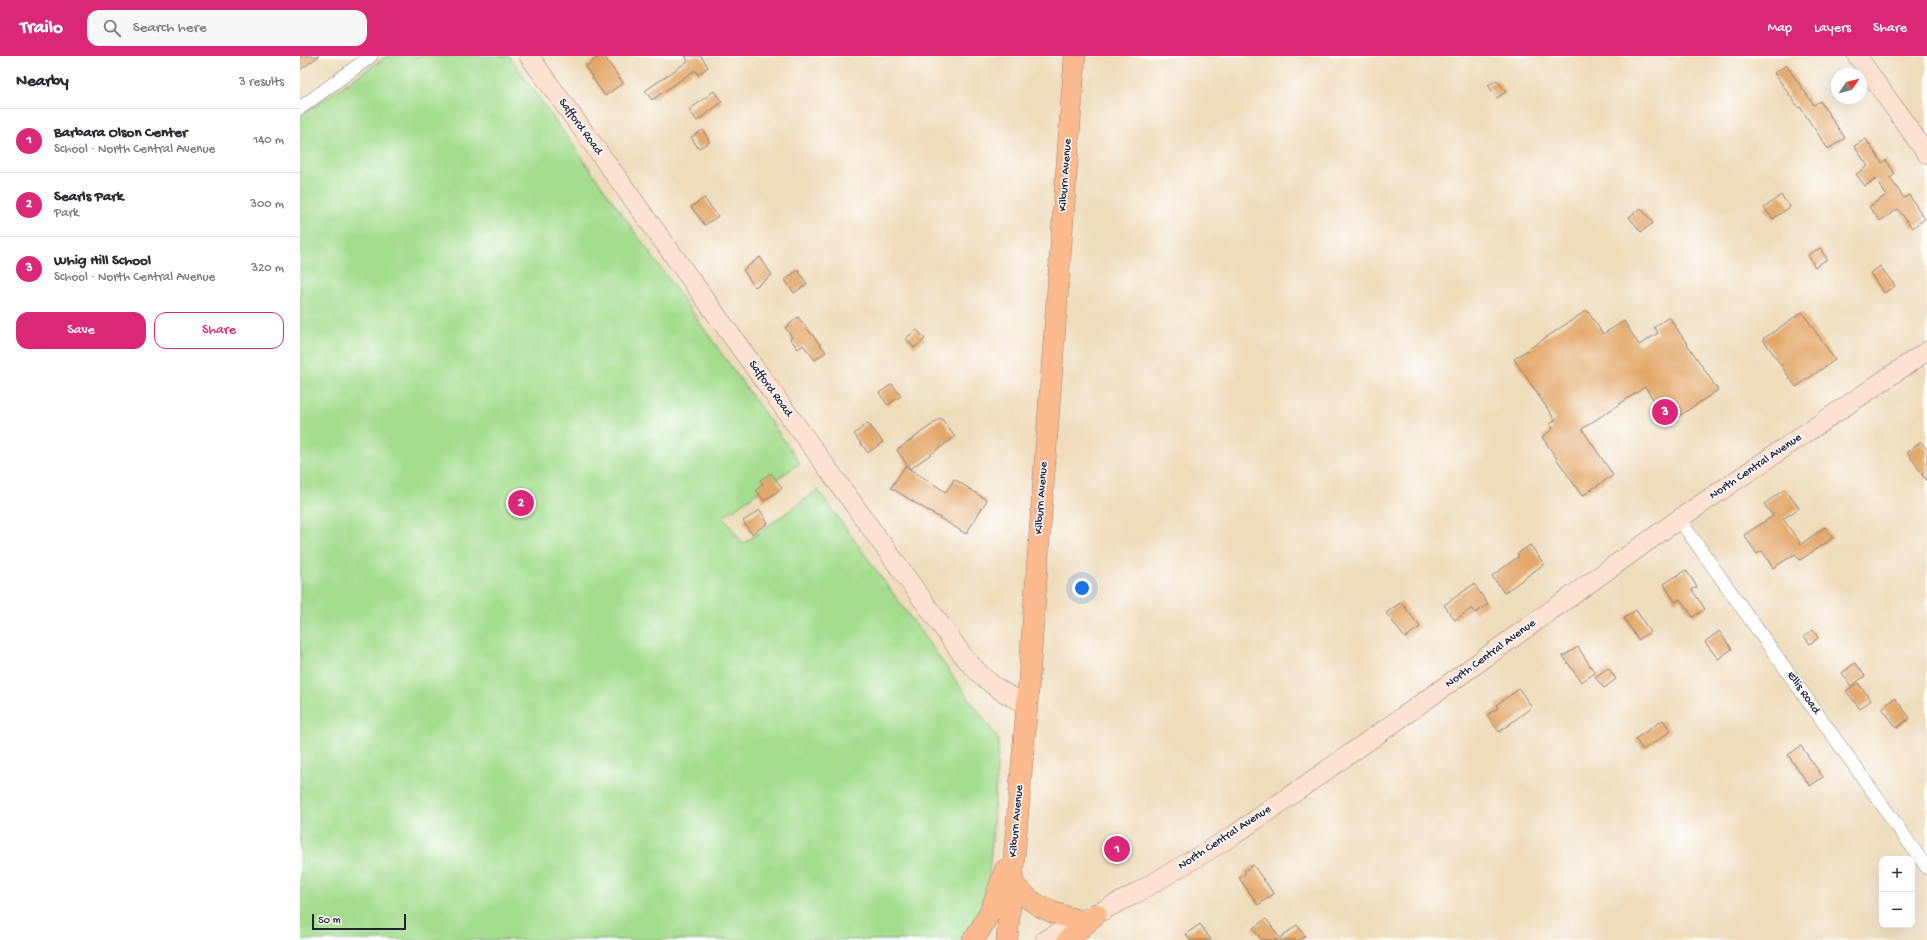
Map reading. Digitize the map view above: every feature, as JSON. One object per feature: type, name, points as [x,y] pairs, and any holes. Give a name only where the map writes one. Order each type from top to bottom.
[{"type":"main road","name":"Safford Road","points":[[529,56],[964,657],[981,677],[1000,692],[1027,704]]},
{"type":"main road","name":"Kilburn Avenue","points":[[1007,940],[1027,704],[1075,56]]},
{"type":"main road","points":[[1857,56],[1927,154]]},
{"type":"main road","name":"North Central Avenue","points":[[1045,940],[1135,894],[1234,834],[1391,725],[1679,519],[1927,351]]},
{"type":"main road","points":[[973,940],[986,922],[994,906],[1016,833]]},
{"type":"main road","points":[[1012,882],[1031,902],[1052,913],[1089,918]]},
{"type":"main road","points":[[1068,940],[1089,918]]},
{"type":"street","points":[[300,108],[371,56]]},
{"type":"street","name":"Ellis Road","points":[[1679,519],[1927,868]]},
{"type":"green space","points":[[387,56],[509,56],[800,463],[723,517],[743,544],[818,490],[999,740],[987,906],[971,940],[300,940],[300,116]]},
{"type":"building","points":[[300,56],[319,56],[300,70]]},
{"type":"building","points":[[600,56],[604,56],[623,83],[605,96],[585,67]]},
{"type":"building","points":[[685,56],[701,56],[708,67],[698,75],[695,70],[652,100],[645,91],[688,61]]},
{"type":"building","points":[[1786,65],[1814,105],[1820,101],[1845,138],[1828,149],[1800,107],[1799,108],[1774,73]]},
{"type":"building","points":[[1497,80],[1506,92],[1497,98],[1488,85]]},
{"type":"building","points":[[714,91],[722,102],[697,121],[689,110]]},
{"type":"building","points":[[703,130],[710,142],[698,148],[691,137]]},
{"type":"building","points":[[1866,139],[1882,163],[1886,160],[1895,174],[1890,178],[1904,198],[1909,195],[1925,219],[1912,228],[1898,209],[1880,221],[1869,207],[1886,195],[1876,179],[1865,186],[1856,174],[1868,166],[1854,146]]},
{"type":"building","points":[[1781,195],[1790,207],[1773,219],[1764,208]]},
{"type":"building","points":[[704,198],[718,216],[705,225],[691,207]]},
{"type":"building","points":[[1641,208],[1653,223],[1641,232],[1629,217]]},
{"type":"building","points":[[1820,248],[1827,259],[1815,267],[1808,255]]},
{"type":"building","points":[[760,257],[772,275],[755,287],[743,270]]},
{"type":"building","points":[[1880,266],[1895,286],[1884,293],[1870,273]]},
{"type":"building","points":[[798,270],[807,284],[794,293],[785,280]]},
{"type":"building","points":[[1587,310],[1603,334],[1624,321],[1639,345],[1658,333],[1654,327],[1669,317],[1718,390],[1669,423],[1645,387],[1582,429],[1613,475],[1582,496],[1542,437],[1553,429],[1550,424],[1555,420],[1514,359]]},
{"type":"building","points":[[1802,312],[1835,360],[1796,387],[1763,339]]},
{"type":"building","points":[[798,317],[826,352],[815,360],[803,345],[798,349],[790,339],[792,337],[785,328]]},
{"type":"building","points":[[917,330],[925,339],[914,348],[906,338]]},
{"type":"building","points":[[892,384],[901,396],[888,405],[879,393]]},
{"type":"building","points":[[941,418],[955,437],[910,469],[897,450]]},
{"type":"building","points":[[868,423],[883,442],[868,453],[854,434]]},
{"type":"building","points":[[1921,442],[1927,450],[1927,481],[1907,452]]},
{"type":"building","points":[[905,466],[946,492],[954,479],[987,500],[966,534],[891,488]]},
{"type":"building","points":[[771,473],[782,488],[764,501],[756,490],[763,484],[760,480]]},
{"type":"building","points":[[1785,489],[1799,508],[1783,519],[1801,544],[1825,527],[1833,538],[1800,560],[1795,554],[1773,568],[1762,551],[1757,554],[1744,535],[1773,516],[1764,504]]},
{"type":"building","points":[[760,510],[768,523],[752,534],[743,521]]},
{"type":"building","points":[[1530,545],[1544,564],[1504,593],[1492,576],[1519,556],[1517,554]]},
{"type":"building","points":[[1686,570],[1697,587],[1692,590],[1705,609],[1693,617],[1680,599],[1675,602],[1664,584]]},
{"type":"building","points":[[1474,584],[1488,604],[1475,613],[1472,608],[1455,620],[1444,605]]},
{"type":"building","points":[[1401,602],[1420,627],[1405,638],[1386,613]]},
{"type":"building","points":[[1636,610],[1650,632],[1638,640],[1624,618]]},
{"type":"building","points":[[1813,630],[1818,638],[1810,644],[1804,636]]},
{"type":"building","points":[[1719,631],[1732,649],[1718,659],[1705,642]]},
{"type":"building","points":[[1578,647],[1595,673],[1581,682],[1563,656]]},
{"type":"building","points":[[1855,663],[1865,676],[1851,686],[1842,673]]},
{"type":"building","points":[[1608,668],[1616,679],[1604,688],[1595,677]]},
{"type":"building","points":[[1858,683],[1871,700],[1860,709],[1846,691]]},
{"type":"building","points":[[1519,689],[1532,707],[1499,732],[1487,715],[1498,708],[1496,705]]},
{"type":"building","points":[[1895,698],[1910,718],[1897,728],[1882,708]]},
{"type":"building","points":[[1663,720],[1671,731],[1643,750],[1635,739]]},
{"type":"building","points":[[1801,746],[1823,777],[1810,786],[1788,755]]},
{"type":"building","points":[[1253,865],[1274,894],[1258,905],[1239,878],[1246,873],[1244,871]]},
{"type":"building","points":[[1266,919],[1280,938],[1297,925],[1305,936],[1300,940],[1262,940],[1253,928]]},
{"type":"building","points":[[1200,924],[1211,940],[1190,940],[1186,934]]},
{"type":"place","name":"Whig Hill School","points":[[1665,412]]},
{"type":"place","name":"Searls Park","points":[[521,503]]},
{"type":"place","name":"Barbara Olson Center","points":[[1117,849]]}]
